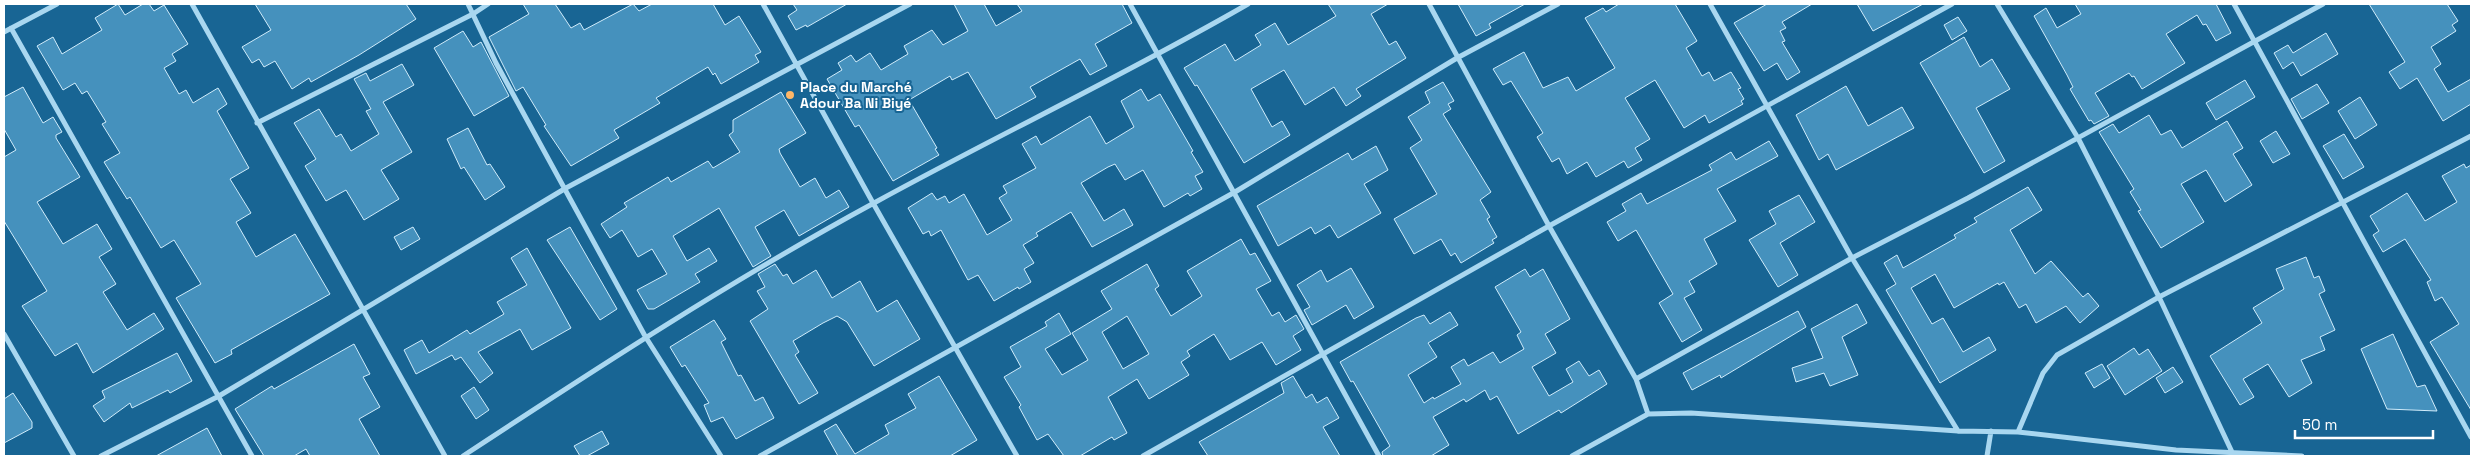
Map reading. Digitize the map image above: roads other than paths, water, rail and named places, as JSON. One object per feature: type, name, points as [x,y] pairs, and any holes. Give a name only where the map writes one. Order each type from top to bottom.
[{"type":"street","points":[[4,32],[57,4]]},
{"type":"street","points":[[192,4],[445,456]]},
{"type":"street","points":[[468,4],[496,63],[646,336],[721,456]]},
{"type":"street","points":[[258,123],[473,14],[488,4]]},
{"type":"street","points":[[763,4],[873,203],[1017,456]]},
{"type":"street","points":[[101,456],[219,396],[566,188],[910,4]]},
{"type":"street","points":[[1130,4],[1160,55],[1322,355],[1379,456]]},
{"type":"street","points":[[463,456],[646,336],[873,203],[1160,55],[1248,4]]},
{"type":"street","points":[[1428,4],[1549,226],[1636,379],[1648,414]]},
{"type":"street","points":[[760,456],[1235,192],[1457,58],[1558,4]]},
{"type":"street","points":[[1710,4],[1852,258],[1958,431]]},
{"type":"street","points":[[1143,456],[1549,226],[1952,4]]},
{"type":"street","points":[[1997,4],[2078,138],[2158,297],[2232,452]]},
{"type":"street","points":[[2234,4],[2341,203],[2408,320],[2471,437]]},
{"type":"street","points":[[1636,379],[1852,258],[2078,138],[2323,4]]},
{"type":"street","points":[[11,28],[252,456]]},
{"type":"street","points":[[2018,432],[2043,373],[2057,355],[2158,297],[2471,136]]},
{"type":"street","points":[[4,334],[74,456]]},
{"type":"street","points":[[1572,456],[1648,414],[1691,413],[1958,431],[2018,432],[2176,453],[2232,452],[2302,456]]},
{"type":"street","points":[[1987,456],[1991,431]]},
{"type":"place","name":"Place du Marché Adour Ba Ni Biyé","points":[[790,95]]}]
